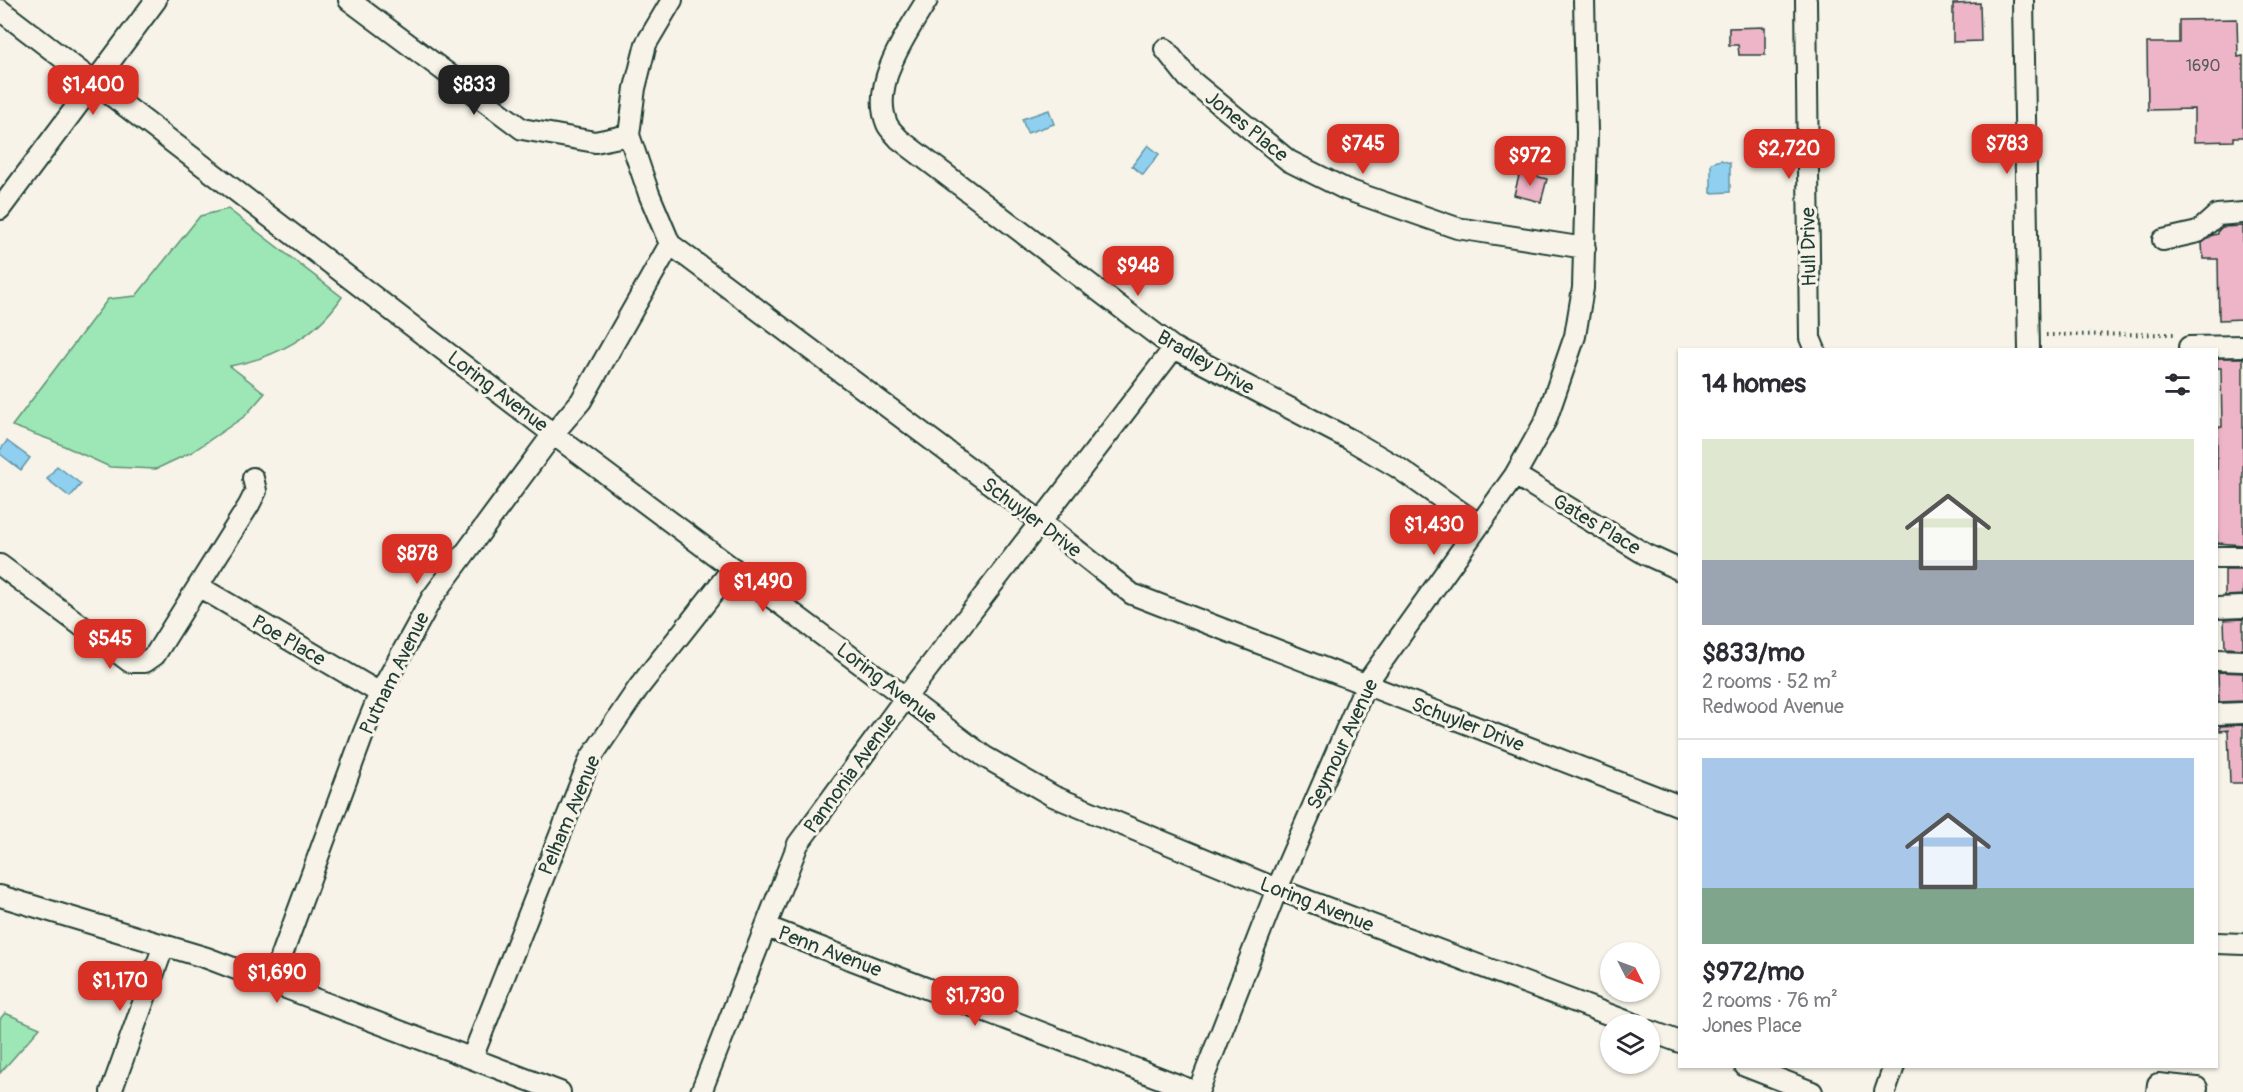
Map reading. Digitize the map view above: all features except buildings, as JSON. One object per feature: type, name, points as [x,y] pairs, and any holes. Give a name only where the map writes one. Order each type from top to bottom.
[{"type":"street","points":[[0,209],[156,0]]},
{"type":"street","points":[[349,0],[522,129],[595,142],[629,135]]},
{"type":"street","points":[[670,244],[649,194],[629,135],[635,88],[646,44],[672,0]]},
{"type":"street","name":"Bradley Drive","points":[[927,0],[892,60],[884,83],[887,125],[899,139],[1174,348],[1388,461],[1479,525]]},
{"type":"street","name":"Seymour Avenue","points":[[1197,1092],[1277,889],[1366,684],[1515,475],[1546,420],[1575,336],[1583,288],[1587,133],[1584,0]]},
{"type":"street","name":"Hull Drive","points":[[1806,0],[1809,338],[1814,348]]},
{"type":"street","points":[[2024,0],[2029,348]]},
{"type":"street","name":"Loring Avenue","points":[[0,10],[554,434],[985,757],[1053,796],[1277,889],[1608,1014]]},
{"type":"street","name":"Jones Place","points":[[1165,49],[1188,78],[1289,161],[1345,189],[1457,228],[1585,248]]},
{"type":"street","points":[[2163,240],[2198,232],[2217,215],[2243,213]]},
{"type":"street","name":"Putnam Avenue","points":[[272,982],[380,693],[432,598],[581,401],[670,244]]},
{"type":"street","name":"Schuyler Drive","points":[[670,244],[1040,521],[1132,594],[1678,805]]},
{"type":"street","points":[[2187,341],[2243,346]]},
{"type":"street","name":"Pannonia Avenue","points":[[701,1092],[798,844],[906,697],[1174,348]]},
{"type":"street","name":"Gates Place","points":[[1515,475],[1645,554],[1678,569]]},
{"type":"street","points":[[0,565],[130,662],[145,662],[155,655],[253,498],[256,491],[254,478]]},
{"type":"street","points":[[2218,557],[2243,557]]},
{"type":"street","name":"Pelham Avenue","points":[[472,1058],[590,759],[639,687],[733,568]]},
{"type":"street","name":"Poe Place","points":[[198,586],[380,693]]},
{"type":"street","points":[[2218,608],[2243,607]]},
{"type":"street","points":[[2218,660],[2243,661]]},
{"type":"street","points":[[2218,714],[2243,713]]},
{"type":"street","points":[[0,896],[207,958],[560,1092]]},
{"type":"street","name":"Penn Avenue","points":[[767,927],[1197,1092]]},
{"type":"street","points":[[2218,943],[2243,944]]},
{"type":"street","points":[[111,1092],[164,945]]},
{"type":"street","points":[[1660,1035],[1678,1041]]},
{"type":"street","points":[[1750,1068],[1812,1092]]},
{"type":"street","points":[[1885,1092],[1893,1068]]},
{"type":"street","points":[[2157,1092],[2158,1084],[2197,1088],[2196,1092]]},
{"type":"path","points":[[2045,335],[2187,341]]},
{"type":"green space","points":[[228,209],[342,297],[320,323],[293,343],[263,357],[230,366],[265,393],[245,416],[192,452],[156,469],[110,467],[51,440],[12,426],[108,299],[136,296],[200,216]]},
{"type":"green space","points":[[5,1013],[40,1028],[0,1073],[0,1019]]},
{"type":"water","points":[[1049,110],[1054,124],[1027,133],[1022,119]]},
{"type":"water","points":[[1148,145],[1159,154],[1143,175],[1132,166]]},
{"type":"water","points":[[1721,160],[1730,163],[1730,192],[1711,193],[1711,163]]},
{"type":"water","points":[[7,441],[30,458],[21,470],[0,454],[0,450]]},
{"type":"water","points":[[57,466],[81,484],[70,497],[47,479]]}]
